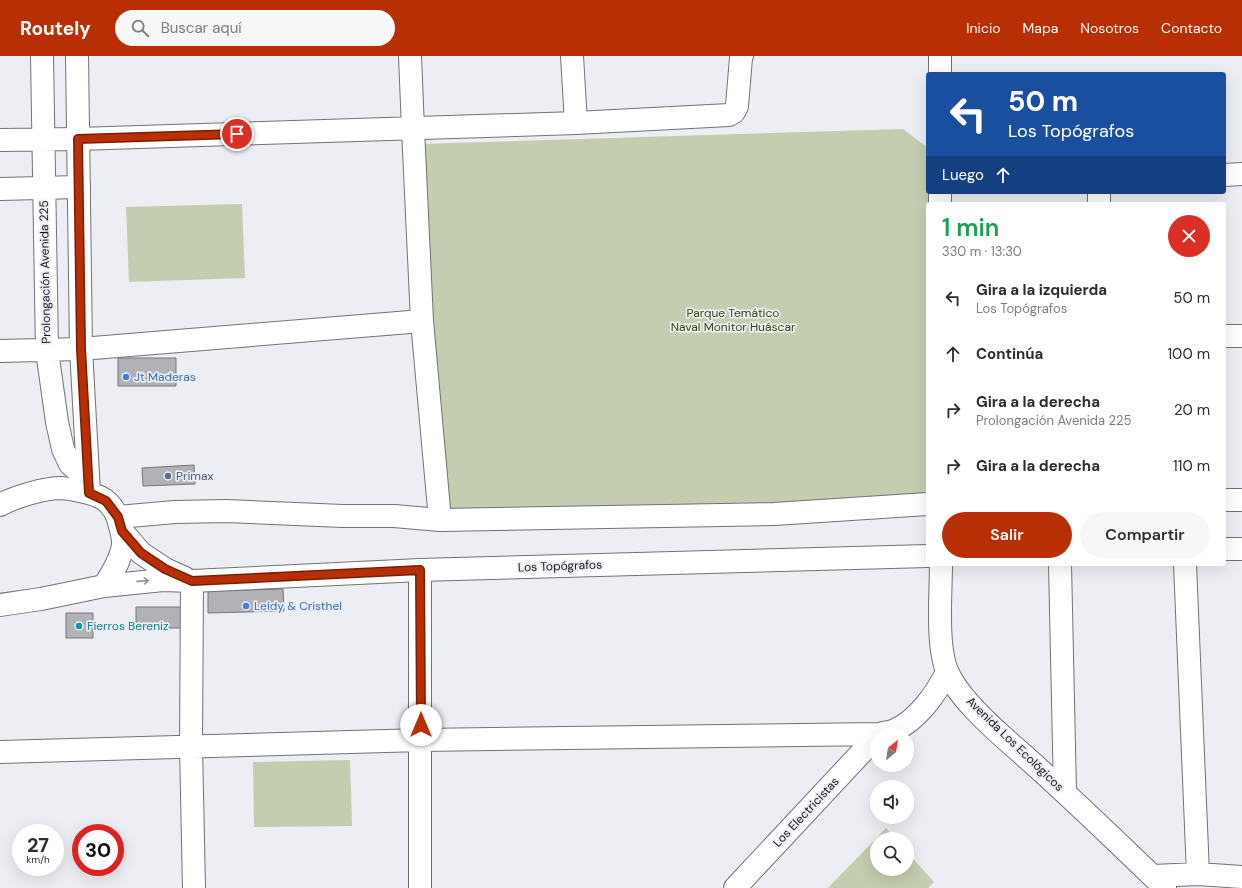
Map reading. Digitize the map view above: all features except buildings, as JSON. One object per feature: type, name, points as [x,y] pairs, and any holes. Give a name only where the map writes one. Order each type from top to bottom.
[{"type":"street","name":"Prolongación Avenida 225","points":[[42,56],[47,351],[62,449],[70,464],[78,471],[88,484]]},
{"type":"street","points":[[0,505],[9,500],[44,491],[88,484],[81,349],[77,56]]},
{"type":"street","points":[[410,56],[422,322],[440,520]]},
{"type":"street","points":[[572,56],[576,123]]},
{"type":"street","points":[[0,140],[413,129],[576,123],[729,115],[734,112],[737,106],[742,56]]},
{"type":"street","points":[[940,56],[940,72]]},
{"type":"street","points":[[1226,175],[1242,174]]},
{"type":"street","points":[[0,189],[79,187]]},
{"type":"street","points":[[0,351],[81,349],[422,322]]},
{"type":"street","points":[[1226,336],[1242,336]]},
{"type":"street","name":"Los Topógrafos","points":[[88,484],[106,501],[120,524],[141,553],[165,569],[192,581]]},
{"type":"street","points":[[1226,500],[1242,500]]},
{"type":"street","points":[[104,586],[115,569],[123,549],[120,524],[175,512],[226,510],[343,516],[394,516],[440,520],[774,514],[926,504]]},
{"type":"street","points":[[1226,549],[1242,549]]},
{"type":"street","name":"Los Topógrafos","points":[[0,605],[41,599],[104,586],[162,580],[192,581],[420,570],[926,556]]},
{"type":"street","name":"Avenida Los Ecológicos","points":[[941,566],[941,635],[943,656],[947,672],[968,701],[983,717],[1065,792],[1159,882]]},
{"type":"street","points":[[1060,566],[1065,792]]},
{"type":"street","points":[[1185,566],[1198,874]]},
{"type":"street","points":[[420,570],[420,888]]},
{"type":"street","points":[[192,581],[191,746],[194,888]]},
{"type":"street","name":"Los Electricistas","points":[[898,728],[924,707],[938,690],[947,672]]},
{"type":"street","points":[[0,752],[421,740],[870,735]]},
{"type":"street","name":"Los Electricistas","points":[[735,888],[870,744]]},
{"type":"street","points":[[1159,882],[1198,874],[1242,877]]},
{"type":"green space","name":"Parque Temático Naval Monitor Huáscar","points":[[903,129],[926,146],[926,194],[929,194],[929,202],[926,202],[926,491],[916,500],[482,512],[448,508],[419,144]]},
{"type":"green space","points":[[242,204],[245,278],[129,282],[126,207]]},
{"type":"green space","points":[[350,760],[352,826],[254,827],[253,762]]},
{"type":"green space","points":[[886,828],[889,832],[882,832]]},
{"type":"green space","points":[[870,845],[870,876],[914,876],[914,860],[934,882],[928,888],[828,888]]},
{"type":"place","name":"Jt Maderas","points":[[126,377]]},
{"type":"place","name":"Primax","points":[[168,476]]},
{"type":"place","name":"Leidy & Cristhel","points":[[246,606]]},
{"type":"place","name":"Fierros Bereniz","points":[[79,626]]},
{"type":"route","points":[[237,134],[78,139],[81,349],[89,493],[106,501],[118,517],[122,531],[141,553],[165,569],[192,581],[420,570],[421,725]]}]
